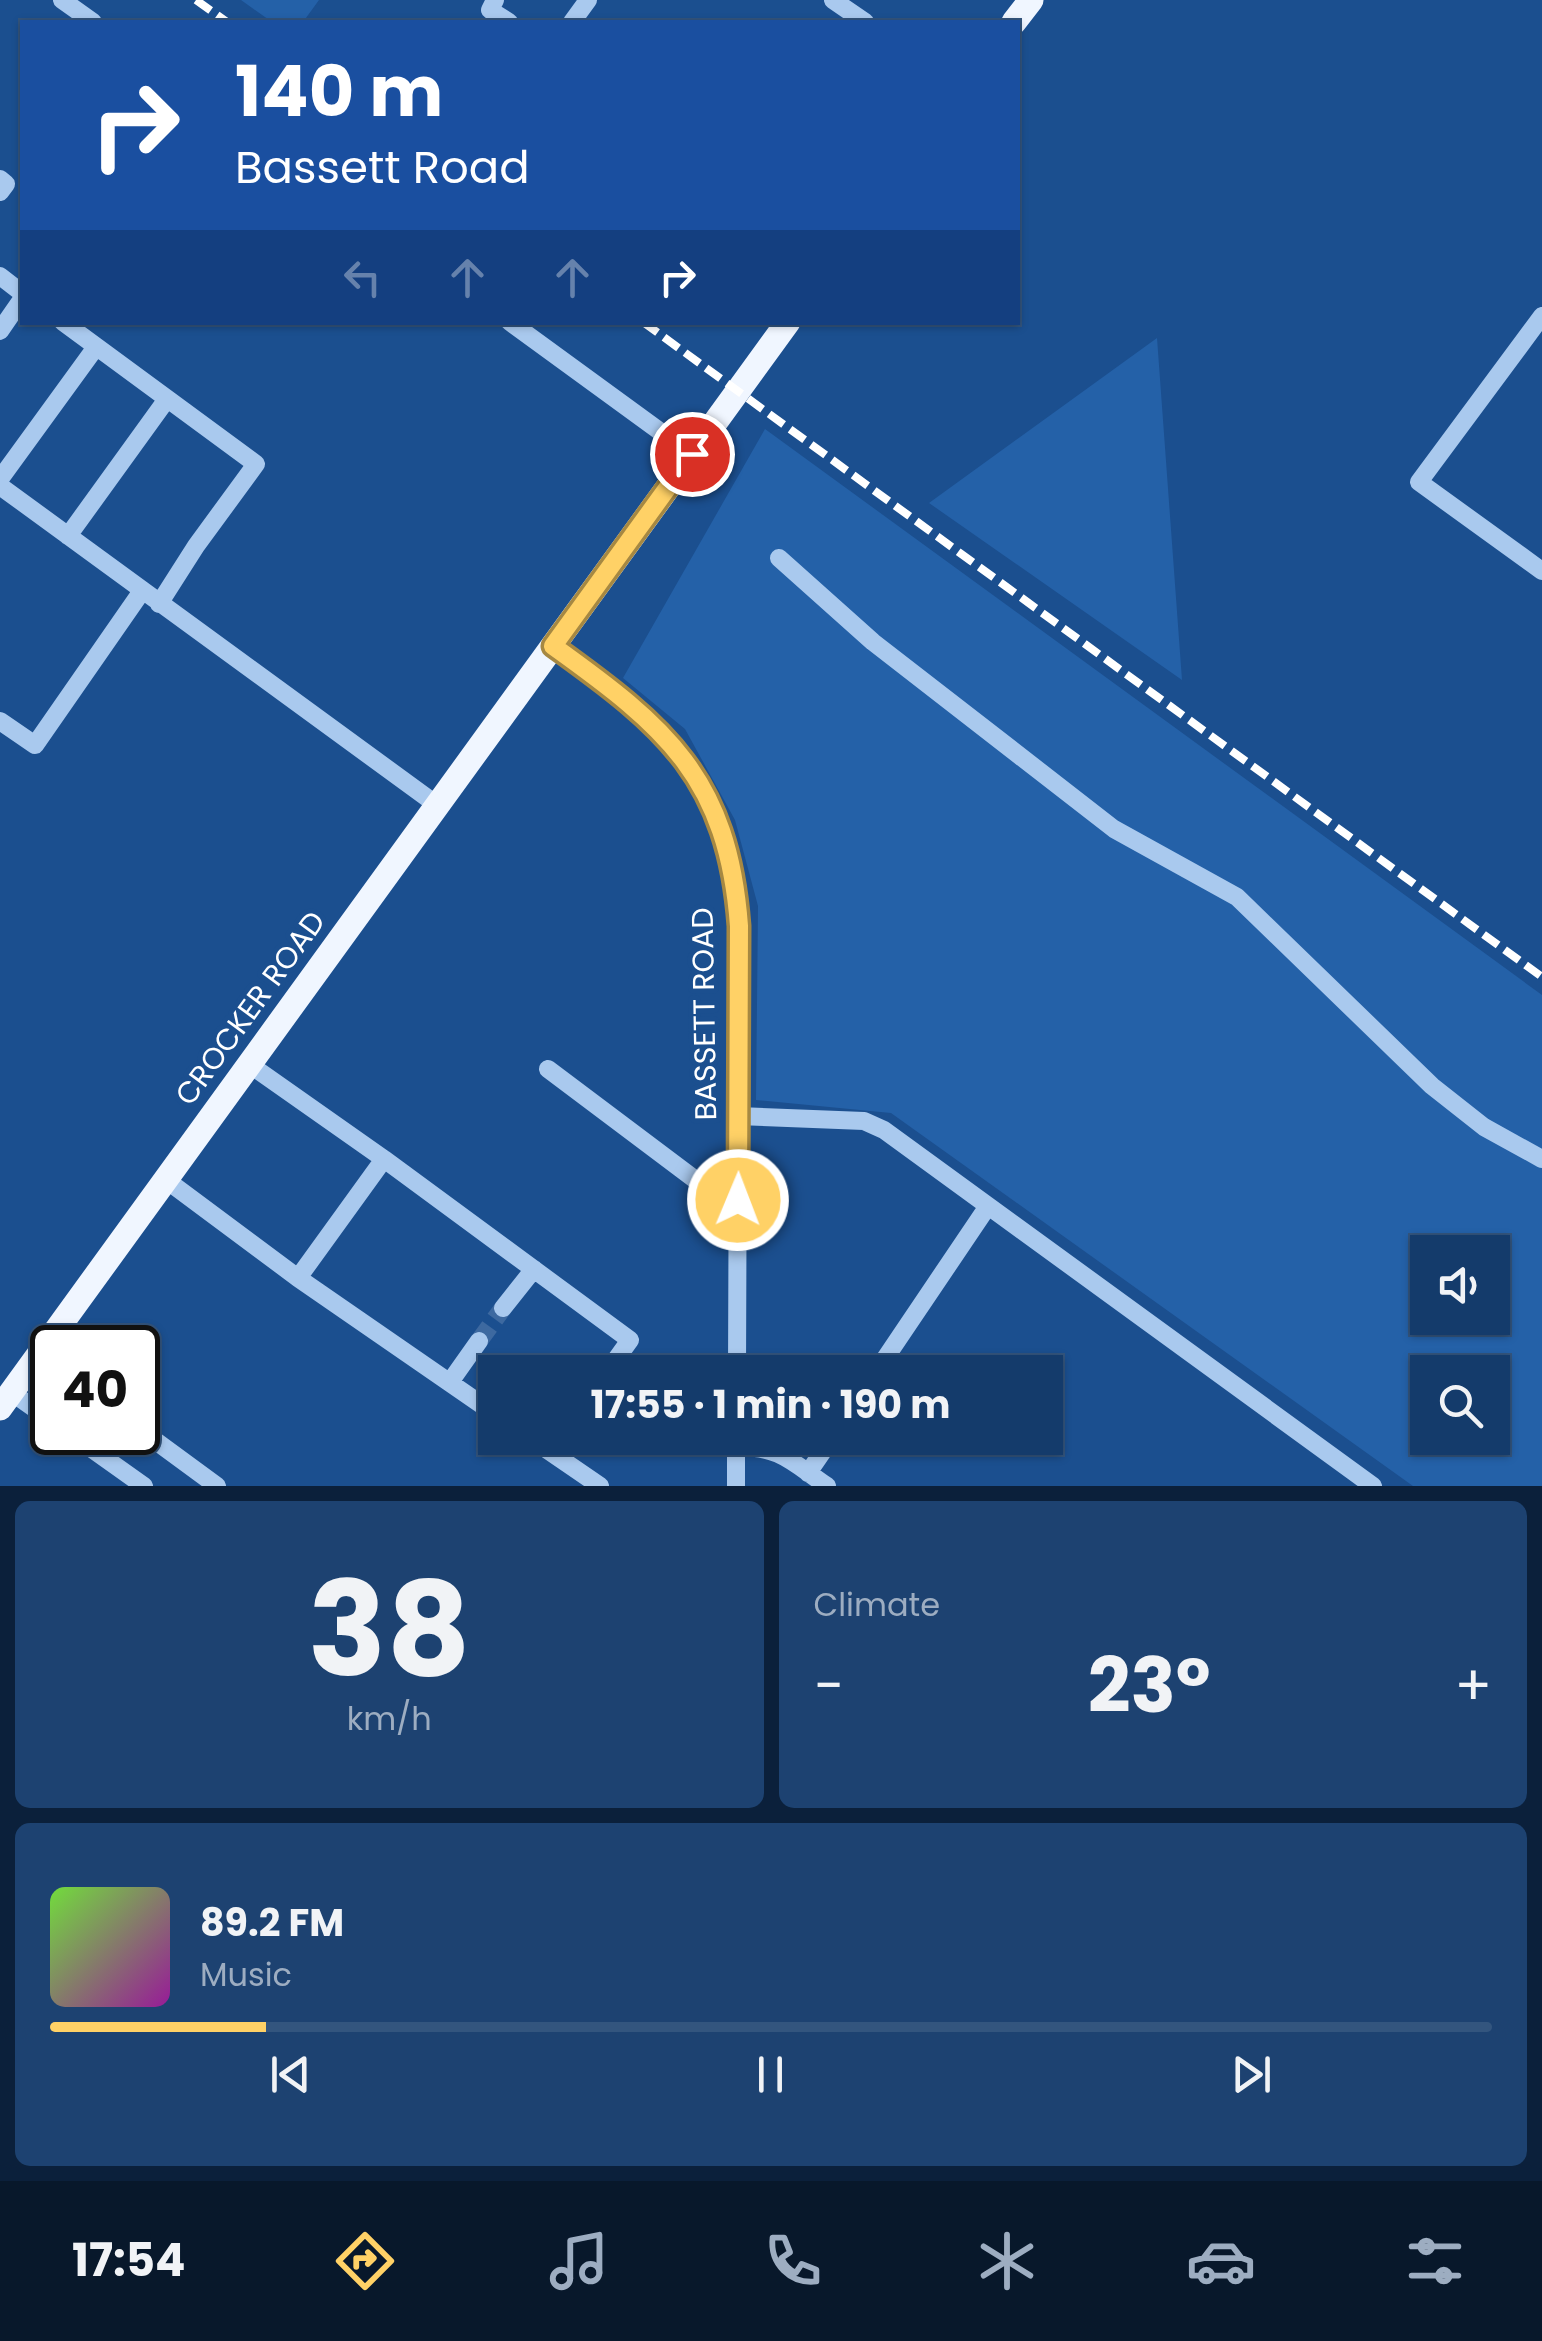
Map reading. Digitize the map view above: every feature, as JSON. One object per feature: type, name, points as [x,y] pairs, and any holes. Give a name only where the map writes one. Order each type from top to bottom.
[{"type":"main road","points":[[1016,20],[1031,0]]},
{"type":"main road","points":[[553,646],[786,325]]},
{"type":"main road","name":"CROCKER ROAD","points":[[67,1325],[165,1179],[553,646]]},
{"type":"main road","name":"CROCKER ROAD","points":[[6,1400],[30,1374]]},
{"type":"street","points":[[62,0],[90,20]]},
{"type":"street","points":[[496,0],[490,10],[506,20]]},
{"type":"street","points":[[833,0],[862,20]]},
{"type":"street","points":[[0,179],[6,184],[0,192]]},
{"type":"street","points":[[0,276],[20,294]]},
{"type":"street","points":[[0,331],[20,299]]},
{"type":"street","points":[[1542,316],[1418,482],[1542,571]]},
{"type":"street","points":[[67,325],[256,464],[159,604]]},
{"type":"street","points":[[514,325],[692,454]]},
{"type":"street","points":[[96,347],[0,482],[159,604],[438,804]]},
{"type":"street","points":[[68,536],[167,399]]},
{"type":"street","points":[[779,558],[873,642],[1114,829],[1237,897],[1432,1086],[1484,1127],[1542,1160]]},
{"type":"street","points":[[0,720],[34,745],[142,591]]},
{"type":"street","name":"BASSETT ROAD","points":[[553,646],[622,696],[662,732],[691,770],[716,819],[734,885],[739,926],[736,1355]]},
{"type":"street","points":[[249,1064],[630,1340],[619,1355]]},
{"type":"street","points":[[548,1070],[701,1184],[738,1200]]},
{"type":"street","points":[[738,1116],[864,1121],[884,1130],[1372,1486]]},
{"type":"street","points":[[298,1278],[384,1160]]},
{"type":"street","points":[[165,1179],[298,1278],[478,1402]]},
{"type":"street","points":[[887,1355],[988,1206]]},
{"type":"street","points":[[503,1308],[534,1270]]},
{"type":"street","points":[[450,1382],[479,1341]]},
{"type":"street","points":[[6,1400],[30,1411]]},
{"type":"street","points":[[160,1444],[217,1486]]},
{"type":"street","points":[[100,1455],[144,1486]]},
{"type":"street","points":[[566,1455],[600,1486]]},
{"type":"street","points":[[736,1455],[736,1486]]},
{"type":"street","points":[[783,1455],[827,1486]]},
{"type":"street","points":[[808,1473],[820,1455]]},
{"type":"shaded area","points":[[241,0],[319,0],[304,20],[269,20]]},
{"type":"shaded area","points":[[1157,338],[1182,680],[929,503]]},
{"type":"shaded area","points":[[765,429],[1542,995],[1542,1486],[1413,1486],[891,1113],[756,1100],[758,906],[735,820],[685,729],[623,678]]},
{"type":"tunnel","points":[[479,1341],[503,1308]]},
{"type":"railway","points":[[196,0],[224,20]]},
{"type":"railway","points":[[647,325],[1542,977]]},
{"type":"route","points":[[692,454],[553,646],[622,696],[662,732],[691,770],[720,829],[739,926],[738,1200]]}]
